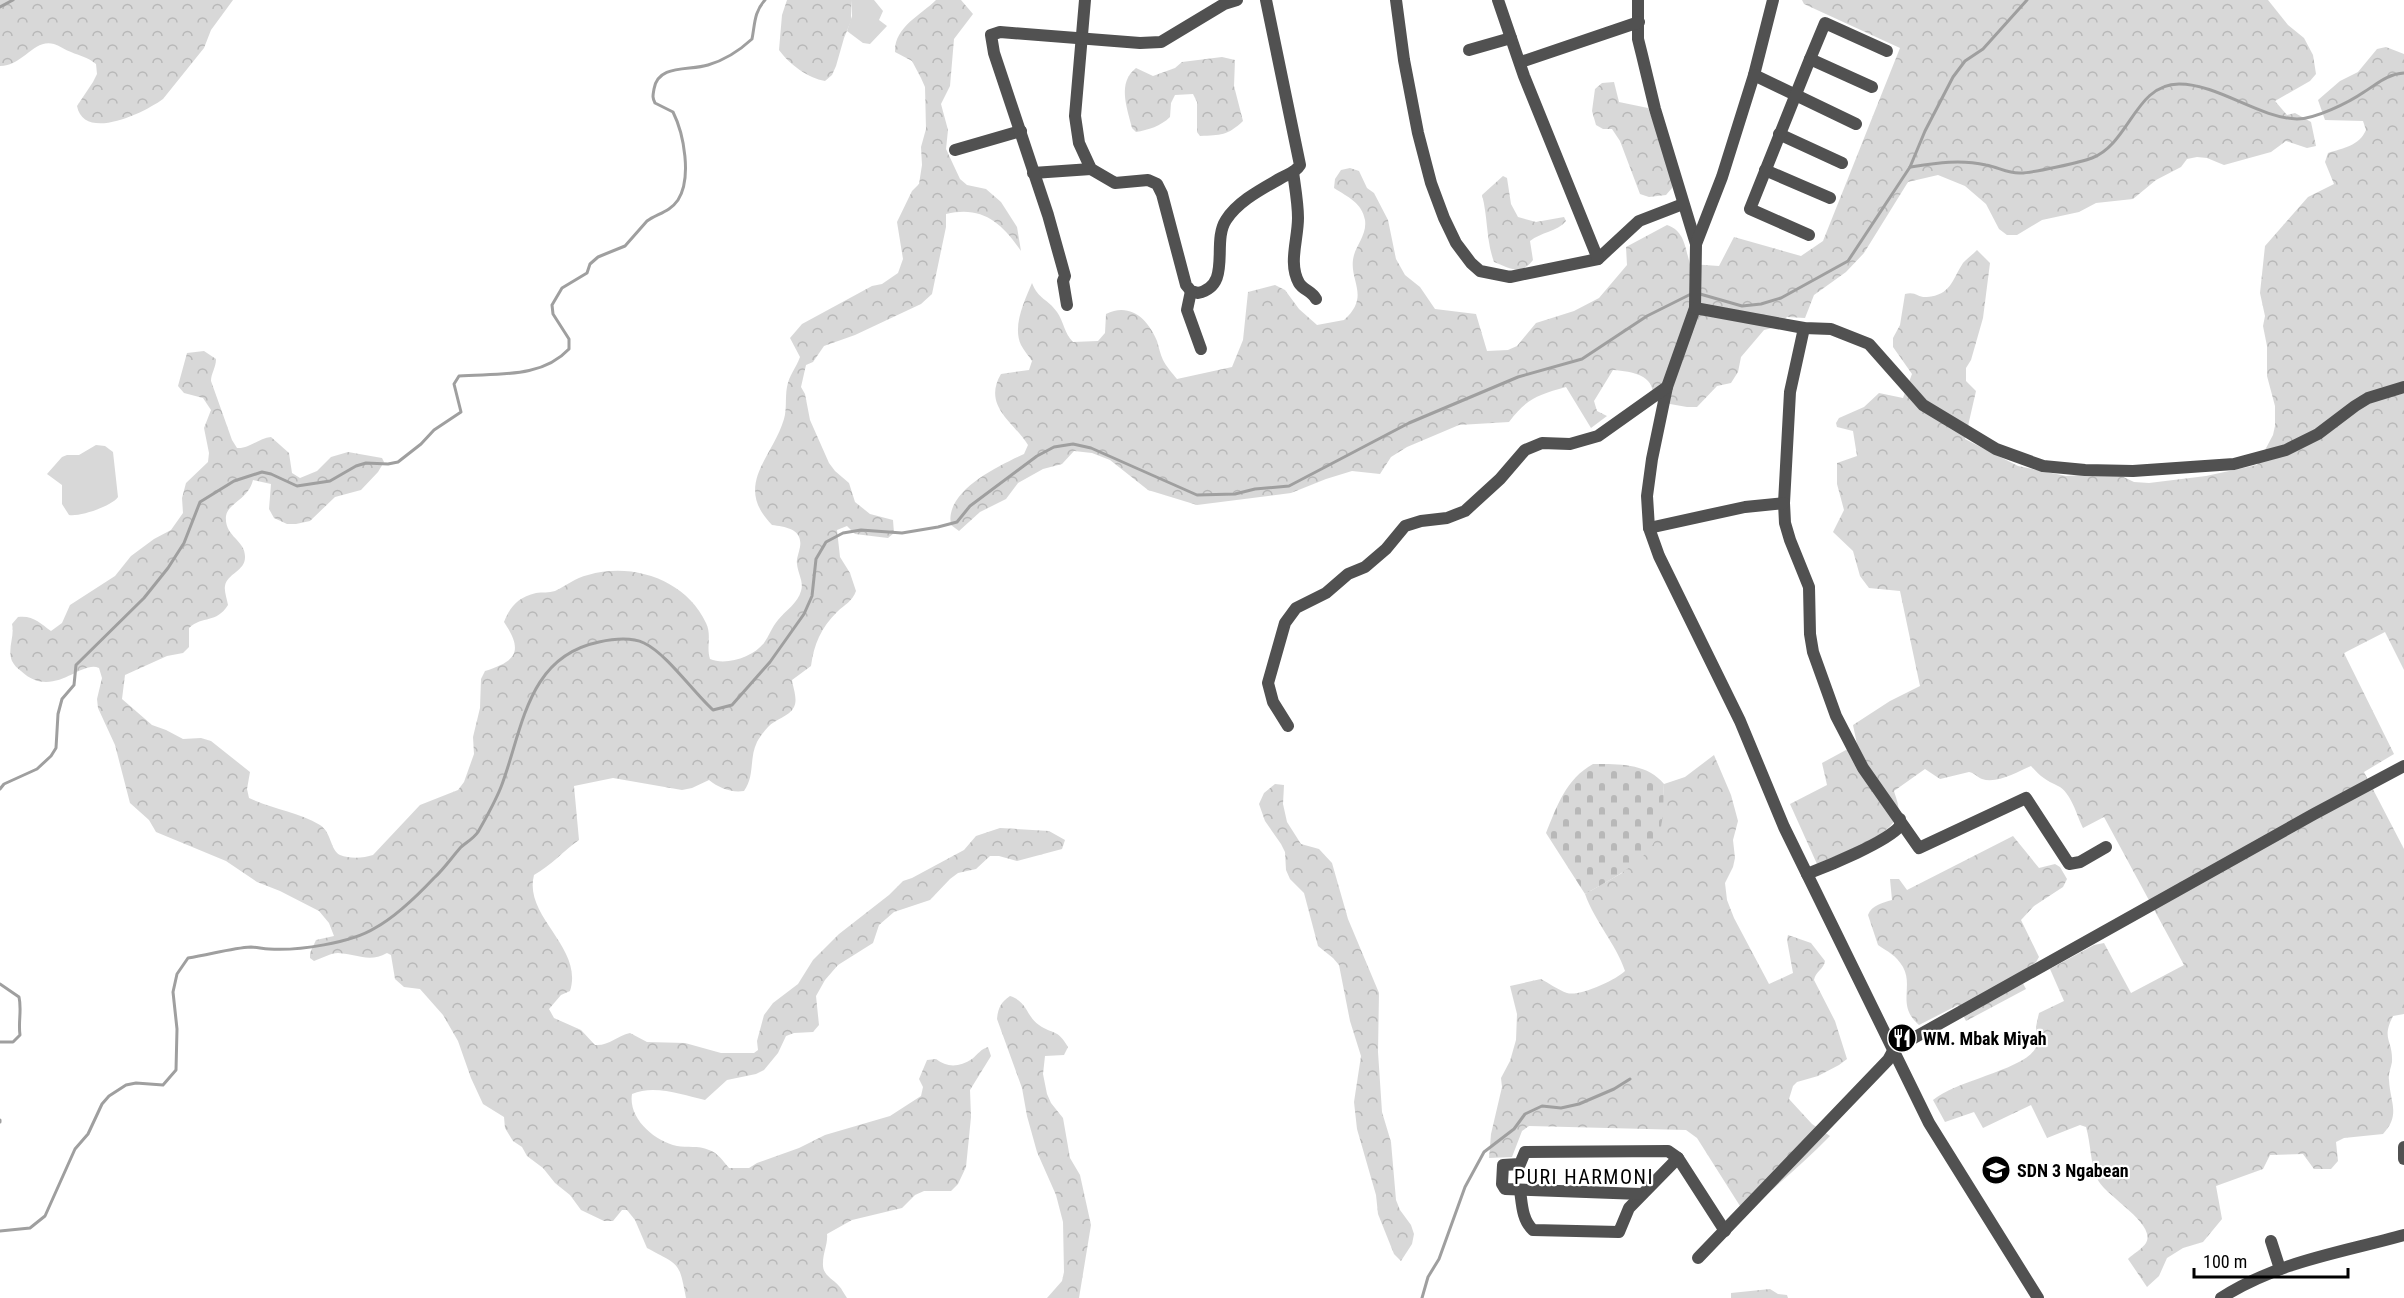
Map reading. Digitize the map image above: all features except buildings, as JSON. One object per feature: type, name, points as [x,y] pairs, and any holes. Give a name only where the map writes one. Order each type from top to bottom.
[{"type":"street","points":[[1085,0],[1075,116],[1078,143],[1091,169],[1115,183],[1148,180],[1157,184],[1162,194],[1186,285],[1191,291]]},
{"type":"street","points":[[1067,305],[1062,265],[1048,214],[994,53],[991,34],[1000,32],[1140,43],[1161,42],[1224,3],[1237,0]]},
{"type":"street","points":[[1191,291],[1205,291],[1214,285],[1220,266],[1220,236],[1226,219],[1244,200],[1293,172],[1298,168],[1300,161],[1266,0]]},
{"type":"street","points":[[1396,0],[1406,71],[1431,183],[1456,243],[1480,271],[1510,277],[1598,259],[1639,221],[1683,204]]},
{"type":"street","points":[[1498,0],[1524,76],[1598,259]]},
{"type":"street","points":[[1638,0],[1638,39],[1696,244],[1695,303],[1667,387],[1652,459],[1647,496],[1649,528],[1659,556],[1740,721],[1784,827],[1883,1032],[1929,1123],[2038,1298]]},
{"type":"street","points":[[1696,244],[1722,177],[1754,75],[1773,0]]},
{"type":"street","points":[[1521,62],[1639,22]]},
{"type":"street","points":[[1809,235],[1750,209],[1824,23],[1887,51]]},
{"type":"street","points":[[1469,50],[1511,38]]},
{"type":"street","points":[[1810,59],[1872,87]]},
{"type":"street","points":[[1754,75],[1856,124]]},
{"type":"street","points":[[956,150],[1021,131]]},
{"type":"street","points":[[1779,135],[1842,163]]},
{"type":"street","points":[[1033,173],[1091,169]]},
{"type":"street","points":[[1765,170],[1830,198]]},
{"type":"street","points":[[1293,172],[1298,220],[1294,244],[1294,266],[1299,284],[1312,293],[1316,299]]},
{"type":"street","points":[[1191,291],[1187,310],[1201,349]]},
{"type":"street","points":[[1695,303],[1804,328],[1831,329],[1869,344],[1923,405],[1996,449],[2043,465],[2085,470],[2133,471],[2215,466],[2267,456],[2286,450],[2318,434],[2368,398],[2404,387]]},
{"type":"street","points":[[1804,328],[1790,392],[1785,523],[1809,587],[1810,634],[1818,669],[1836,716],[1863,768],[1920,848],[2026,798],[2069,864],[2080,862],[2106,847]]},
{"type":"street","points":[[1288,726],[1273,702],[1268,683],[1285,623],[1296,608],[1326,593],[1348,574],[1365,567],[1386,549],[1405,526],[1421,521],[1447,518],[1465,511],[1500,478],[1525,450],[1542,443],[1570,444],[1598,436],[1667,387]]},
{"type":"street","points":[[1649,528],[1745,507],[1784,503]]},
{"type":"street","points":[[1698,1258],[1888,1060],[1893,1049],[2404,766]]},
{"type":"street","points":[[1807,874],[1857,852],[1894,831],[1900,826],[1900,819]]},
{"type":"street","points":[[2404,1147],[2404,1159]]},
{"type":"street","points":[[1641,1194],[1505,1189],[1503,1187],[1503,1165],[1520,1164],[1525,1152],[1668,1151],[1678,1158],[1725,1230]]},
{"type":"street","points":[[1520,1190],[1522,1212],[1529,1227],[1538,1231],[1619,1232],[1626,1211],[1678,1158]]},
{"type":"street","points":[[2221,1298],[2245,1283],[2280,1269],[2341,1250],[2404,1235]]},
{"type":"street","points":[[2271,1241],[2280,1269]]},
{"type":"green space","points":[[0,0],[233,0],[211,30],[204,48],[163,99],[129,117],[102,123],[91,122],[82,117],[77,106],[97,74],[96,64],[90,60],[47,43],[34,48],[15,62],[0,66]]},
{"type":"green space","points":[[787,0],[851,0],[851,21],[836,66],[832,75],[825,81],[800,70],[779,50],[782,15]]},
{"type":"green space","points":[[851,0],[874,0],[883,11],[879,20],[887,26],[870,44],[863,43],[847,31],[852,16]]},
{"type":"green space","points":[[936,0],[961,0],[973,14],[954,39],[950,86],[941,104],[948,130],[946,149],[960,179],[967,185],[986,189],[1001,202],[1017,227],[1021,251],[1006,232],[981,214],[959,212],[946,214],[946,227],[932,294],[921,304],[855,335],[824,346],[813,362],[806,365],[801,387],[805,394],[810,420],[829,463],[849,483],[855,502],[870,514],[893,520],[894,533],[888,538],[855,534],[847,526],[837,530],[840,557],[850,573],[856,591],[823,630],[816,643],[811,666],[792,680],[794,707],[768,727],[757,742],[750,779],[744,791],[725,789],[709,780],[682,790],[613,778],[574,786],[579,840],[534,875],[533,890],[537,905],[569,960],[572,975],[570,991],[561,995],[549,1009],[554,1018],[581,1030],[595,1045],[605,1044],[630,1033],[647,1042],[685,1043],[721,1053],[754,1053],[758,1050],[757,1041],[764,1015],[773,1003],[798,984],[813,960],[839,934],[889,895],[903,881],[964,850],[976,836],[1000,828],[1049,831],[1065,840],[1062,849],[1017,861],[990,856],[976,869],[958,873],[930,900],[894,912],[879,925],[873,943],[838,965],[825,980],[816,996],[819,1025],[813,1032],[786,1036],[778,1053],[764,1070],[727,1080],[705,1100],[659,1090],[632,1094],[634,1112],[638,1120],[652,1134],[677,1146],[712,1151],[729,1168],[749,1168],[825,1135],[890,1116],[921,1096],[923,1087],[919,1079],[927,1060],[936,1059],[949,1065],[963,1064],[988,1047],[991,1056],[970,1090],[971,1117],[966,1167],[958,1184],[951,1191],[924,1191],[915,1195],[902,1208],[852,1220],[827,1234],[823,1259],[824,1271],[840,1287],[847,1298],[686,1298],[682,1277],[676,1266],[647,1248],[635,1220],[627,1210],[622,1210],[613,1221],[604,1221],[581,1210],[570,1195],[555,1183],[543,1168],[527,1156],[522,1147],[513,1141],[505,1128],[504,1117],[483,1104],[458,1041],[443,1015],[420,989],[404,987],[395,979],[391,955],[387,953],[369,958],[338,953],[314,961],[310,958],[310,953],[316,940],[334,936],[329,923],[319,911],[257,882],[226,861],[156,832],[149,820],[130,803],[115,745],[98,708],[97,699],[102,678],[99,668],[84,669],[55,681],[44,682],[33,679],[18,669],[12,661],[10,652],[12,624],[18,617],[28,617],[51,631],[62,623],[70,605],[115,576],[131,556],[171,530],[183,513],[182,498],[186,483],[208,462],[209,453],[204,428],[211,410],[203,398],[184,393],[178,386],[187,353],[204,351],[216,359],[211,381],[237,448],[246,447],[271,437],[289,453],[292,473],[300,478],[317,471],[331,457],[348,452],[382,458],[384,462],[361,490],[335,497],[310,521],[296,524],[287,524],[274,518],[269,509],[271,484],[253,480],[247,492],[230,508],[226,516],[228,528],[242,546],[245,556],[243,565],[226,582],[228,605],[219,615],[189,628],[189,647],[183,653],[167,656],[125,675],[122,699],[152,725],[183,739],[201,738],[211,741],[250,772],[247,789],[249,798],[320,825],[327,832],[334,849],[340,855],[357,858],[373,855],[420,805],[458,790],[464,782],[474,754],[473,737],[480,708],[481,679],[485,671],[504,663],[514,654],[514,641],[504,622],[512,607],[524,597],[555,591],[588,575],[623,571],[640,573],[672,585],[697,608],[708,628],[710,659],[731,661],[759,648],[776,623],[797,599],[802,588],[797,562],[800,547],[799,536],[792,530],[772,525],[761,511],[756,497],[755,484],[784,419],[788,383],[800,357],[790,338],[802,324],[872,286],[882,284],[898,273],[903,259],[897,222],[912,191],[919,184],[922,165],[921,147],[926,129],[925,87],[912,61],[895,52],[896,43],[909,22]]},
{"type":"green space","points":[[1802,0],[2268,0],[2288,25],[2304,38],[2313,55],[2316,74],[2310,81],[2275,101],[2287,115],[2295,113],[2311,122],[2316,146],[2307,148],[2286,141],[2271,152],[2224,165],[2207,158],[2187,159],[2181,167],[2156,180],[2133,199],[2096,203],[2079,212],[2042,220],[2017,235],[2007,235],[1999,229],[1986,204],[1965,186],[1938,175],[1908,182],[1864,253],[1846,272],[1814,295],[1805,318],[1787,317],[1776,327],[1764,330],[1741,357],[1738,372],[1731,383],[1717,386],[1697,407],[1653,401],[1651,385],[1642,376],[1613,370],[1594,401],[1597,411],[1607,416],[1591,428],[1566,387],[1534,398],[1509,422],[1459,425],[1407,447],[1391,457],[1380,474],[1352,471],[1291,493],[1197,505],[1148,490],[1110,460],[1092,453],[1074,451],[1062,464],[1043,469],[1018,483],[1006,499],[980,512],[959,531],[951,525],[951,513],[956,501],[964,491],[988,473],[1024,454],[1028,445],[1002,413],[995,395],[1001,374],[1029,370],[1032,361],[1021,345],[1018,330],[1020,313],[1032,283],[1037,292],[1057,312],[1073,342],[1098,341],[1105,333],[1106,314],[1123,310],[1130,311],[1149,326],[1163,360],[1177,379],[1232,367],[1243,340],[1248,292],[1275,285],[1285,290],[1299,309],[1317,325],[1344,320],[1352,311],[1358,295],[1353,272],[1354,255],[1365,230],[1365,220],[1358,205],[1334,188],[1335,179],[1341,170],[1350,168],[1359,171],[1367,188],[1374,193],[1388,220],[1396,259],[1405,275],[1420,287],[1435,309],[1476,314],[1487,351],[1508,350],[1517,346],[1536,323],[1574,311],[1599,298],[1627,265],[1626,247],[1667,225],[1681,236],[1690,264],[1719,266],[1734,237],[1801,256],[1823,241],[1900,48],[1804,4]]},
{"type":"green space","points":[[2386,47],[2404,54],[2404,670],[2385,632],[2344,653],[2394,754],[2364,772],[2404,849],[2404,1014],[2393,1016],[2388,1030],[2392,1054],[2389,1078],[2393,1108],[2392,1121],[2383,1134],[2344,1138],[2336,1142],[2338,1161],[2331,1169],[2314,1169],[2303,1154],[2270,1155],[2263,1169],[2216,1186],[2222,1219],[2203,1242],[2183,1248],[2167,1258],[2159,1276],[2147,1287],[2128,1259],[2146,1243],[2147,1235],[2144,1227],[2097,1178],[2086,1127],[2080,1125],[2047,1138],[2031,1105],[1983,1128],[1974,1112],[1945,1122],[1933,1100],[1943,1093],[2017,1063],[2028,1056],[2037,1043],[2036,1027],[2039,1013],[2064,1001],[2050,969],[2094,945],[2104,943],[2131,993],[2184,965],[2104,817],[2083,828],[2067,793],[2043,778],[2031,766],[1994,780],[1982,779],[1969,772],[1940,779],[1925,769],[1894,791],[1898,802],[1898,813],[1894,822],[1886,830],[1864,844],[1817,864],[1790,804],[1827,785],[1822,763],[1857,744],[1853,725],[1890,701],[1920,686],[1900,591],[1869,588],[1860,576],[1853,551],[1833,532],[1844,510],[1837,484],[1837,463],[1857,456],[1853,431],[1837,427],[1836,423],[1839,418],[1864,407],[1879,393],[1903,398],[1912,374],[1893,347],[1893,338],[1900,325],[1905,294],[1912,293],[1927,297],[1935,296],[1946,290],[1963,263],[1977,250],[1990,263],[1983,318],[1971,360],[1966,368],[1966,381],[1976,391],[1965,439],[2018,466],[2066,476],[2115,473],[2134,482],[2149,483],[2206,476],[2257,465],[2273,435],[2275,426],[2275,406],[2267,376],[2267,346],[2263,326],[2265,316],[2260,293],[2265,246],[2308,197],[2334,184],[2325,162],[2328,153],[2355,143],[2366,130],[2363,121],[2325,120],[2318,100],[2340,81],[2358,72],[2377,49]]},
{"type":"green space","points":[[1222,57],[1235,60],[1234,86],[1243,121],[1232,130],[1223,134],[1200,136],[1197,132],[1197,102],[1193,94],[1175,95],[1171,103],[1170,117],[1158,125],[1136,132],[1132,128],[1125,88],[1130,74],[1136,68],[1153,76],[1175,68],[1182,62]]},
{"type":"green space","points":[[1614,82],[1619,102],[1648,108],[1657,130],[1672,183],[1672,188],[1666,195],[1649,197],[1640,194],[1620,141],[1612,129],[1603,129],[1596,125],[1592,111],[1595,89],[1602,83]]},
{"type":"green space","points":[[1503,176],[1507,178],[1511,204],[1518,217],[1536,222],[1564,217],[1566,221],[1558,228],[1530,241],[1533,260],[1524,268],[1519,269],[1494,262],[1490,245],[1482,195]]},
{"type":"green space","points":[[96,445],[105,446],[113,452],[118,497],[95,510],[69,515],[62,504],[62,485],[47,474],[62,457],[79,455]]},
{"type":"green space","points":[[1714,755],[1731,795],[1738,821],[1733,840],[1735,858],[1725,883],[1727,900],[1769,984],[1793,973],[1788,935],[1811,943],[1825,961],[1814,980],[1835,1021],[1847,1059],[1818,1076],[1797,1082],[1793,1086],[1789,1099],[1812,1124],[1830,1136],[1757,1204],[1751,1196],[1740,1206],[1697,1138],[1686,1130],[1529,1126],[1522,1131],[1512,1157],[1489,1158],[1491,1134],[1502,1087],[1501,1078],[1510,1061],[1516,1040],[1517,1014],[1510,986],[1541,979],[1564,992],[1573,994],[1597,987],[1625,971],[1585,894],[1622,873],[1661,826],[1664,784],[1685,777]]},
{"type":"green space","points":[[1593,764],[1632,766],[1657,777],[1664,784],[1663,811],[1661,827],[1649,850],[1619,875],[1585,894],[1546,833],[1569,785]]},
{"type":"green space","points":[[1275,784],[1284,785],[1283,804],[1287,822],[1301,844],[1319,849],[1332,863],[1348,919],[1379,993],[1378,1052],[1382,1112],[1391,1142],[1396,1200],[1414,1234],[1412,1244],[1401,1261],[1394,1254],[1378,1214],[1376,1195],[1357,1129],[1354,1102],[1361,1056],[1350,1021],[1339,965],[1318,946],[1304,893],[1290,879],[1286,870],[1285,852],[1265,821],[1259,804],[1264,793]]},
{"type":"green space","points":[[2013,836],[2039,868],[2055,864],[2060,867],[2067,879],[2063,887],[2034,906],[2021,920],[2039,957],[2036,962],[2018,974],[2026,989],[1966,1021],[1958,1005],[1919,1025],[1908,1010],[1907,982],[1903,967],[1895,957],[1878,945],[1868,915],[1881,903],[1892,900],[1890,879],[1899,879],[1907,890]]},
{"type":"green space","points":[[1010,996],[1024,1005],[1039,1025],[1061,1037],[1068,1047],[1064,1055],[1045,1056],[1043,1074],[1051,1103],[1063,1118],[1070,1158],[1080,1175],[1091,1225],[1079,1298],[1047,1298],[1062,1281],[1064,1272],[1063,1222],[1056,1195],[1037,1152],[1022,1088],[997,1019],[1000,1006]]},
{"type":"green space","points":[[1770,1289],[1778,1294],[1787,1295],[1788,1298],[1731,1298],[1731,1293]]},
{"type":"waterway","points":[[0,7],[13,0]]},
{"type":"waterway","points":[[0,789],[4,784],[37,769],[51,756],[56,748],[58,714],[62,699],[74,685],[76,665],[144,598],[168,568],[184,543],[200,502],[234,481],[262,472],[297,486],[330,481],[366,463],[398,462],[421,444],[434,430],[461,412],[454,384],[459,376],[518,373],[532,370],[558,359],[569,349],[569,339],[553,314],[552,305],[562,288],[587,273],[590,264],[598,257],[625,246],[647,221],[675,204],[682,191],[685,180],[683,144],[673,112],[655,103],[653,99],[657,81],[668,72],[714,63],[742,47],[752,39],[757,14],[765,0]]},
{"type":"waterway","points":[[1700,294],[1742,306],[1761,304],[1781,298],[1848,261],[1910,167],[1925,131],[1953,77],[1965,61],[1983,49],[2027,0]]},
{"type":"waterway","points":[[1910,167],[1967,162],[2021,173],[2087,160],[2105,151],[2152,93],[2164,87],[2179,84],[2209,89],[2268,113],[2297,119],[2331,110],[2387,77],[2404,73]]},
{"type":"waterway","points":[[0,1231],[30,1228],[45,1216],[75,1149],[88,1134],[102,1104],[109,1096],[126,1085],[136,1083],[163,1085],[176,1070],[177,1029],[173,992],[177,974],[188,958],[243,948],[281,949],[339,942],[365,933],[383,923],[421,892],[461,847],[478,832],[501,787],[531,699],[542,679],[556,663],[575,650],[610,640],[639,641],[653,648],[671,664],[713,710],[732,705],[770,662],[804,614],[812,596],[816,559],[826,542],[843,533],[861,530],[902,533],[957,522],[970,506],[1037,456],[1054,447],[1073,444],[1091,448],[1197,495],[1235,494],[1255,489],[1289,486],[1409,423],[1518,377],[1582,359],[1647,316],[1693,293]]},
{"type":"waterway","points":[[0,984],[19,997],[20,1007],[20,1035],[13,1042],[0,1042]]},
{"type":"waterway","points":[[1422,1298],[1428,1277],[1439,1259],[1465,1187],[1484,1152],[1514,1129],[1525,1114],[1542,1106],[1561,1108],[1579,1104],[1614,1089],[1630,1079]]},
{"type":"place","name":"WM. Mbak Miyah","points":[[1902,1038]]},
{"type":"place","name":"SDN 3 Ngabean","points":[[1996,1170]]},
{"type":"district","name":"PURI HARMONI","points":[[1584,1177]]}]
